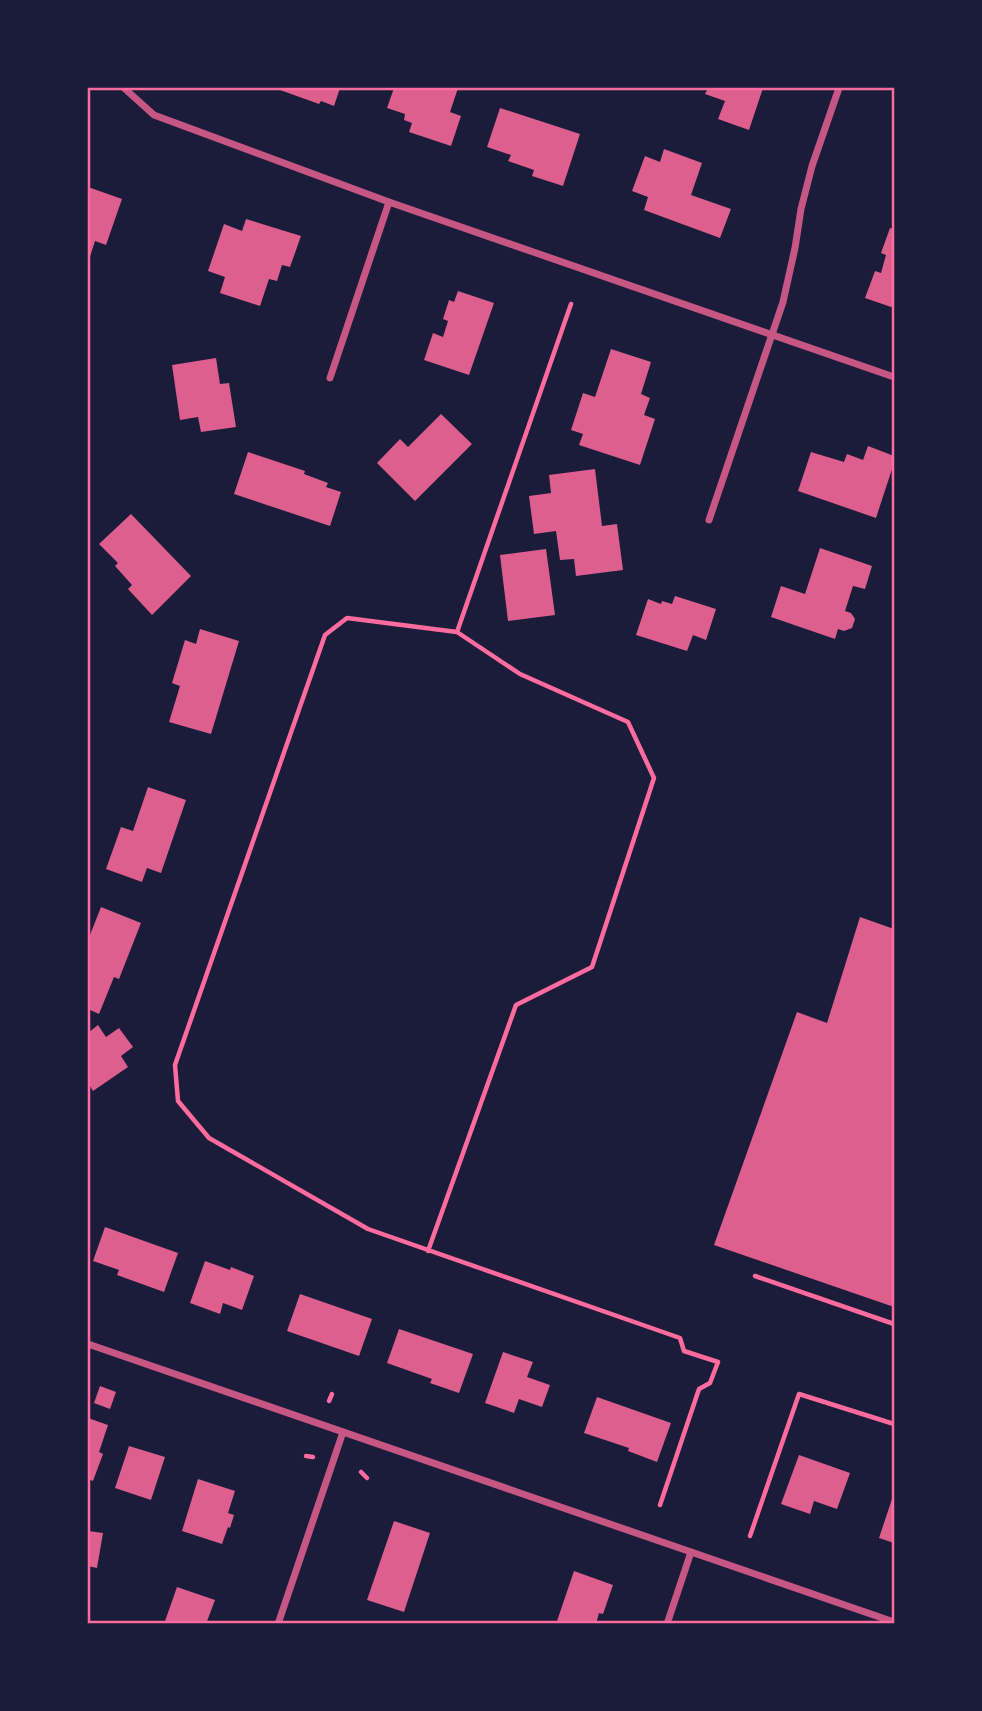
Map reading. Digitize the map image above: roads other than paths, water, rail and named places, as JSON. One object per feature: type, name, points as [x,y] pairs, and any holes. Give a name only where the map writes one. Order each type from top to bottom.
[{"type":"street","points":[[124,88],[154,115],[389,202],[894,377]]},
{"type":"street","points":[[709,520],[787,288],[801,209],[812,166],[839,88]]},
{"type":"street","points":[[330,378],[389,202]]},
{"type":"street","points":[[88,1344],[894,1622]]},
{"type":"street","points":[[278,1623],[343,1432]]},
{"type":"street","points":[[667,1623],[691,1552]]}]
